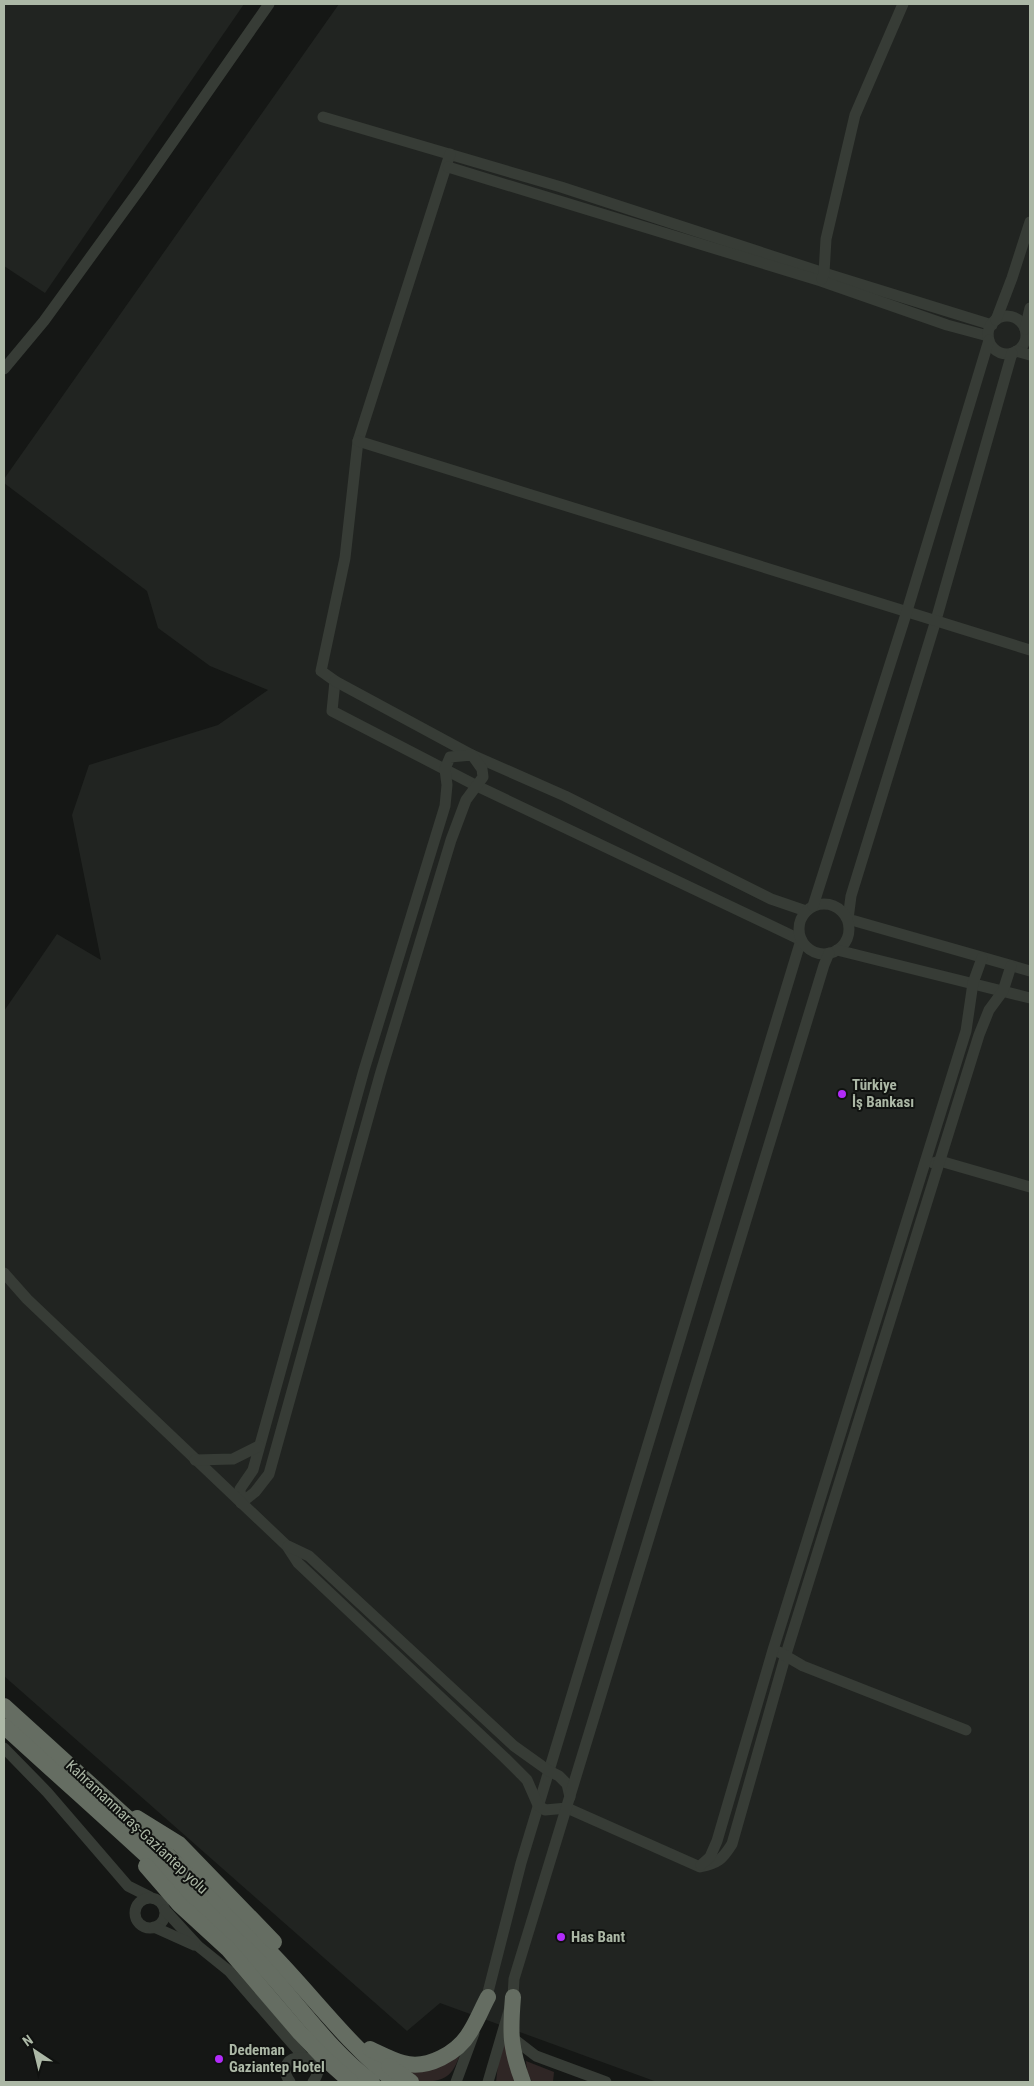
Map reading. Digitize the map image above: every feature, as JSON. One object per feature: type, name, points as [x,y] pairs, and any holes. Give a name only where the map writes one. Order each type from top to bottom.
[{"type":"highway","name":"Kahramanmaraş-Gaziantep yolu","points":[[4,1706],[186,1870],[262,1955]]},
{"type":"highway","name":"Kahramanmaraş-Gaziantep yolu","points":[[4,1726],[175,1881],[262,1955]]},
{"type":"highway","points":[[115,1807],[151,1825],[179,1844],[235,1900],[354,2033],[393,2070],[411,2082]]},
{"type":"highway","points":[[121,1832],[160,1883],[179,1904],[228,1949],[300,2033],[351,2082]]},
{"type":"highway","points":[[262,1955],[342,2055],[372,2082]]},
{"type":"highway","points":[[262,1955],[353,2044],[395,2082]]},
{"type":"highway","points":[[370,2049],[404,2064],[425,2064],[441,2058],[457,2048],[470,2033],[488,1997]]},
{"type":"highway","points":[[513,1997],[510,2036],[515,2062],[522,2082]]},
{"type":"street","points":[[4,369],[44,321],[270,4]]},
{"type":"street","points":[[823,277],[826,239],[855,115],[903,4]]},
{"type":"street","points":[[323,117],[561,187],[823,277],[947,325],[991,330]]},
{"type":"street","points":[[450,154],[448,167],[358,441],[345,558],[321,671],[335,681],[472,755],[565,796],[771,898],[810,908],[822,903],[833,905],[840,909],[848,919],[1030,971]]},
{"type":"street","points":[[448,167],[823,277]]},
{"type":"street","points":[[1030,222],[1012,278],[991,330],[972,401],[908,611],[810,908],[800,920],[799,932],[807,948],[817,953],[833,952],[1030,998]]},
{"type":"street","points":[[991,330],[995,350],[1006,354],[1014,352],[1024,344],[1030,308]]},
{"type":"street","points":[[991,330],[1001,318],[1013,317],[1022,324],[1027,333]]},
{"type":"street","points":[[1014,352],[1030,355]]},
{"type":"street","points":[[488,2082],[513,1997],[514,1979],[824,965],[848,936],[851,896],[936,620],[1014,352]]},
{"type":"street","points":[[358,441],[1030,650]]},
{"type":"street","points":[[335,681],[332,711],[476,786],[802,940]]},
{"type":"street","points":[[241,1503],[240,1490],[253,1470],[364,1070],[445,806],[447,785],[445,769],[450,757],[472,755]]},
{"type":"street","points":[[241,1503],[255,1492],[269,1474],[378,1084],[451,840],[466,800],[483,777],[482,769],[472,755]]},
{"type":"street","points":[[456,2082],[488,1997],[521,1863],[538,1805],[802,940]]},
{"type":"street","points":[[700,1867],[710,1857],[717,1841],[773,1650],[966,1031],[974,984],[982,958]]},
{"type":"street","points":[[4,1273],[27,1299],[287,1546],[298,1563],[527,1780],[538,1805],[545,1810],[568,1803],[700,1867],[712,1864],[723,1858],[732,1844],[786,1654],[979,1035],[989,1010],[1003,992],[1011,966]]},
{"type":"street","points":[[924,1167],[940,1161],[1030,1187]]},
{"type":"street","points":[[892,1270],[904,1274]]},
{"type":"street","points":[[848,1413],[860,1416]]},
{"type":"street","points":[[196,1460],[233,1459],[259,1446]]},
{"type":"street","points":[[287,1546],[308,1556],[514,1746],[549,1771],[560,1776],[567,1784],[568,1803]]},
{"type":"street","points":[[773,1650],[786,1654],[803,1666],[966,1730]]},
{"type":"street","points":[[439,1695],[448,1685]]},
{"type":"street","points":[[4,1748],[47,1792],[128,1886],[150,1898],[158,1900],[198,1946],[229,1971],[268,2013],[279,2030],[303,2056],[312,2061],[315,2065],[315,2080]]},
{"type":"street","points":[[128,1886],[136,1919],[142,1925],[154,1927],[198,1946]]},
{"type":"street","points":[[135,1910],[142,1900],[150,1898]]},
{"type":"street","points":[[154,1927],[164,1919],[165,1910]]},
{"type":"street","points":[[279,2030],[289,2062]]},
{"type":"street","points":[[510,2036],[536,2056],[606,2082]]},
{"type":"street","points":[[290,2082],[285,2071],[289,2062],[303,2056]]},
{"type":"shaded area","points":[[4,4],[244,4],[45,293],[4,266]]},
{"type":"shaded area","points":[[339,4],[1030,4],[1030,2082],[657,2082],[440,2003],[407,2031],[4,1676],[4,1011],[57,934],[101,960],[72,815],[89,765],[218,725],[268,690],[210,666],[158,628],[147,591],[4,483],[4,479]]},
{"type":"shaded area","points":[[506,2030],[515,2082],[496,2082],[499,2055]]},
{"type":"shaded area","points":[[461,2051],[451,2072],[447,2076],[435,2081],[418,2082],[404,2068]]},
{"type":"shaded area","points":[[526,2061],[554,2072],[553,2082],[532,2082],[527,2071]]},
{"type":"place","name":"Türkiye İş Bankası","points":[[842,1094]]},
{"type":"place","name":"Has Bant","points":[[561,1937]]},
{"type":"place","name":"Dedeman Gaziantep Hotel","points":[[219,2059]]}]
